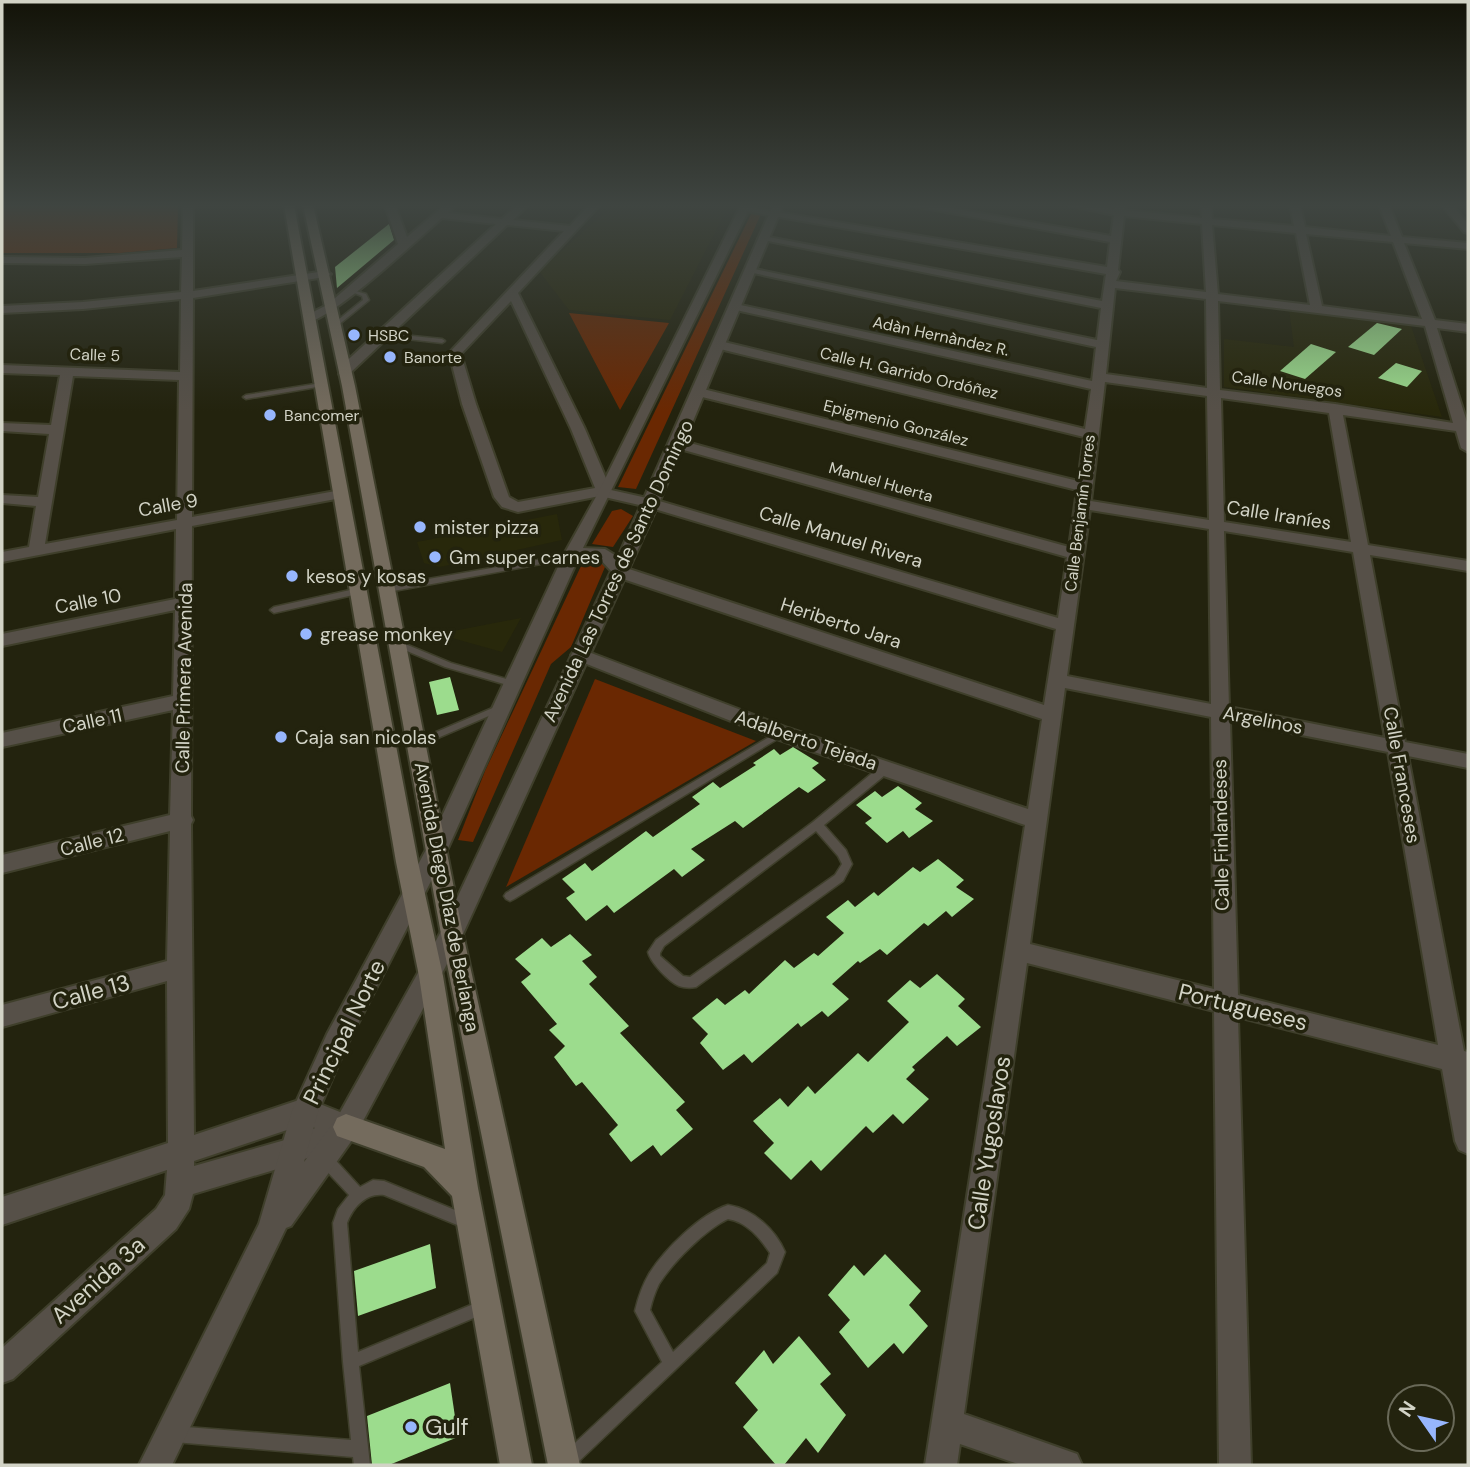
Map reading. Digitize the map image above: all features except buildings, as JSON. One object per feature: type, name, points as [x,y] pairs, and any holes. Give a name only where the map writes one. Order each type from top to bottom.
[{"type":"main road","name":"Avenida Diego Díaz de Berlanga","points":[[301,273],[431,976],[470,1224],[516,1465]]},
{"type":"main road","name":"Avenida Diego Díaz de Berlanga","points":[[325,274],[438,846],[452,934],[564,1465]]},
{"type":"main road","points":[[346,1127],[432,1157],[443,1164],[464,1188]]},
{"type":"street","name":"Calle Primera Avenida","points":[[181,1152],[180,968],[182,701],[187,523],[187,273]]},
{"type":"street","points":[[309,319],[331,307],[370,273]]},
{"type":"street","points":[[344,370],[449,273]]},
{"type":"street","points":[[531,273],[456,350],[454,356],[499,490],[507,504],[518,507],[604,492]]},
{"type":"street","points":[[438,846],[571,556],[712,273]]},
{"type":"street","name":"Avenida Las Torres de Santo Domingo","points":[[452,934],[678,444],[749,273]]},
{"type":"street","points":[[762,273],[1103,345]]},
{"type":"street","points":[[941,273],[1109,306]]},
{"type":"street","points":[[1091,273],[1212,295],[1468,328]]},
{"type":"street","name":"Calle Benjamín Torres","points":[[1035,820],[1049,715],[1065,626],[1113,273]]},
{"type":"street","name":"Calle Finlandeses","points":[[1211,273],[1235,1465]]},
{"type":"street","points":[[1310,273],[1317,309]]},
{"type":"street","points":[[1411,273],[1465,428],[1468,447]]},
{"type":"street","points":[[2,309],[108,304],[325,274]]},
{"type":"street","points":[[513,293],[583,440],[604,492]]},
{"type":"street","name":"Adàn Hernàndez R.","points":[[736,307],[1098,381]]},
{"type":"street","name":"Calle H. Garrido Ordóñez","points":[[720,345],[1090,434]]},
{"type":"street","name":"Calle 5","points":[[2,369],[187,376]]},
{"type":"street","points":[[36,550],[67,372]]},
{"type":"street","name":"Calle Noruegos","points":[[1098,381],[1212,391],[1465,428]]},
{"type":"street","name":"Epigmenio González","points":[[699,392],[1083,495]]},
{"type":"street","name":"Calle Franceses","points":[[1335,408],[1397,747],[1461,1062],[1468,1141]]},
{"type":"street","points":[[2,428],[59,430]]},
{"type":"street","name":"Manuel Huerta","points":[[678,444],[1075,554]]},
{"type":"street","name":"Calle Manuel Rivera","points":[[604,492],[651,503],[1065,626]]},
{"type":"street","name":"Calle 9","points":[[2,557],[341,494]]},
{"type":"street","name":"Calle Iraníes","points":[[1083,495],[1217,526],[1468,566]]},
{"type":"street","points":[[2,499],[46,502]]},
{"type":"street","points":[[571,556],[599,551],[612,557],[620,572]]},
{"type":"street","name":"Heriberto Jara","points":[[620,572],[1049,715]]},
{"type":"street","name":"Calle 10","points":[[2,640],[184,603]]},
{"type":"street","name":"Adalberto Tejada","points":[[580,655],[781,733],[1035,820]]},
{"type":"street","name":"Argelinos","points":[[1057,680],[1468,761]]},
{"type":"street","name":"Calle 11","points":[[2,740],[182,701]]},
{"type":"street","name":"Calle 12","points":[[2,864],[183,820]]},
{"type":"street","name":"Calle Yugoslavos","points":[[941,1465],[1035,820]]},
{"type":"street","name":"Principal Norte","points":[[272,1228],[305,1111],[342,1030],[438,846]]},
{"type":"street","name":"Principal Norte","points":[[155,1465],[272,1228],[346,1127],[452,934]]},
{"type":"street","name":"Portugueses","points":[[1018,951],[1461,1062]]},
{"type":"street","name":"Calle 13","points":[[2,1016],[180,968]]},
{"type":"street","points":[[2,1211],[305,1111],[346,1127]]},
{"type":"street","points":[[180,1184],[294,1151],[346,1127]]},
{"type":"street","name":"Avenida 3a","points":[[2,1368],[166,1219],[177,1204],[181,1152]]},
{"type":"street","points":[[946,1423],[1066,1465]]},
{"type":"lane","points":[[335,325],[366,300],[364,295],[351,290]]},
{"type":"lane","points":[[383,335],[442,341]]},
{"type":"lane","points":[[246,397],[321,385]]},
{"type":"lane","points":[[388,589],[571,556]]},
{"type":"lane","points":[[274,610],[359,591]]},
{"type":"lane","points":[[398,644],[448,665],[514,684]]},
{"type":"lane","points":[[416,744],[503,706]]},
{"type":"lane","points":[[510,896],[781,733]]},
{"type":"lane","points":[[817,825],[842,853],[847,864],[839,878],[692,983],[680,981],[655,958],[654,952],[660,943],[817,825],[886,768]]},
{"type":"lane","points":[[324,1157],[358,1195]]},
{"type":"lane","points":[[170,1434],[361,1457],[340,1223],[343,1214],[358,1195],[373,1187],[384,1188],[470,1224]]},
{"type":"lane","points":[[564,1465],[772,1268],[778,1252],[771,1241],[742,1216],[730,1212],[716,1216],[659,1270],[645,1295],[642,1311],[671,1363]]},
{"type":"lane","points":[[351,1362],[486,1306]]},
{"type":"shaded area","points":[[541,273],[694,273],[670,320],[569,310]]},
{"type":"shaded area","points":[[722,273],[734,273],[636,489],[618,487]]},
{"type":"shaded area","points":[[1289,309],[1410,323],[1442,417],[1224,387],[1224,339],[1294,347]]},
{"type":"shaded area","points":[[569,313],[669,323],[620,410]]},
{"type":"shaded area","points":[[621,509],[633,516],[613,547],[592,544],[612,511]]},
{"type":"shaded area","name":"Gm super carnes","points":[[557,514],[562,540],[440,567],[424,563],[417,542]]},
{"type":"shaded area","points":[[592,558],[603,562],[605,567],[571,647],[551,664],[473,842],[458,840],[485,771],[581,566]]},
{"type":"shaded area","points":[[521,618],[502,652],[438,634]]},
{"type":"shaded area","points":[[595,679],[756,741],[506,887]]},
{"type":"place","name":"HSBC","points":[[354,335]]},
{"type":"place","name":"Banorte","points":[[390,357]]},
{"type":"place","name":"Bancomer","points":[[270,415]]},
{"type":"place","name":"mister pizza","points":[[420,527]]},
{"type":"place","name":"Gm super carnes","points":[[435,557]]},
{"type":"place","name":"kesos y kosas","points":[[292,576]]},
{"type":"place","name":"grease monkey","points":[[306,634]]},
{"type":"place","name":"Caja san nicolas","points":[[281,737]]},
{"type":"place","name":"Gulf","points":[[411,1427]]}]
